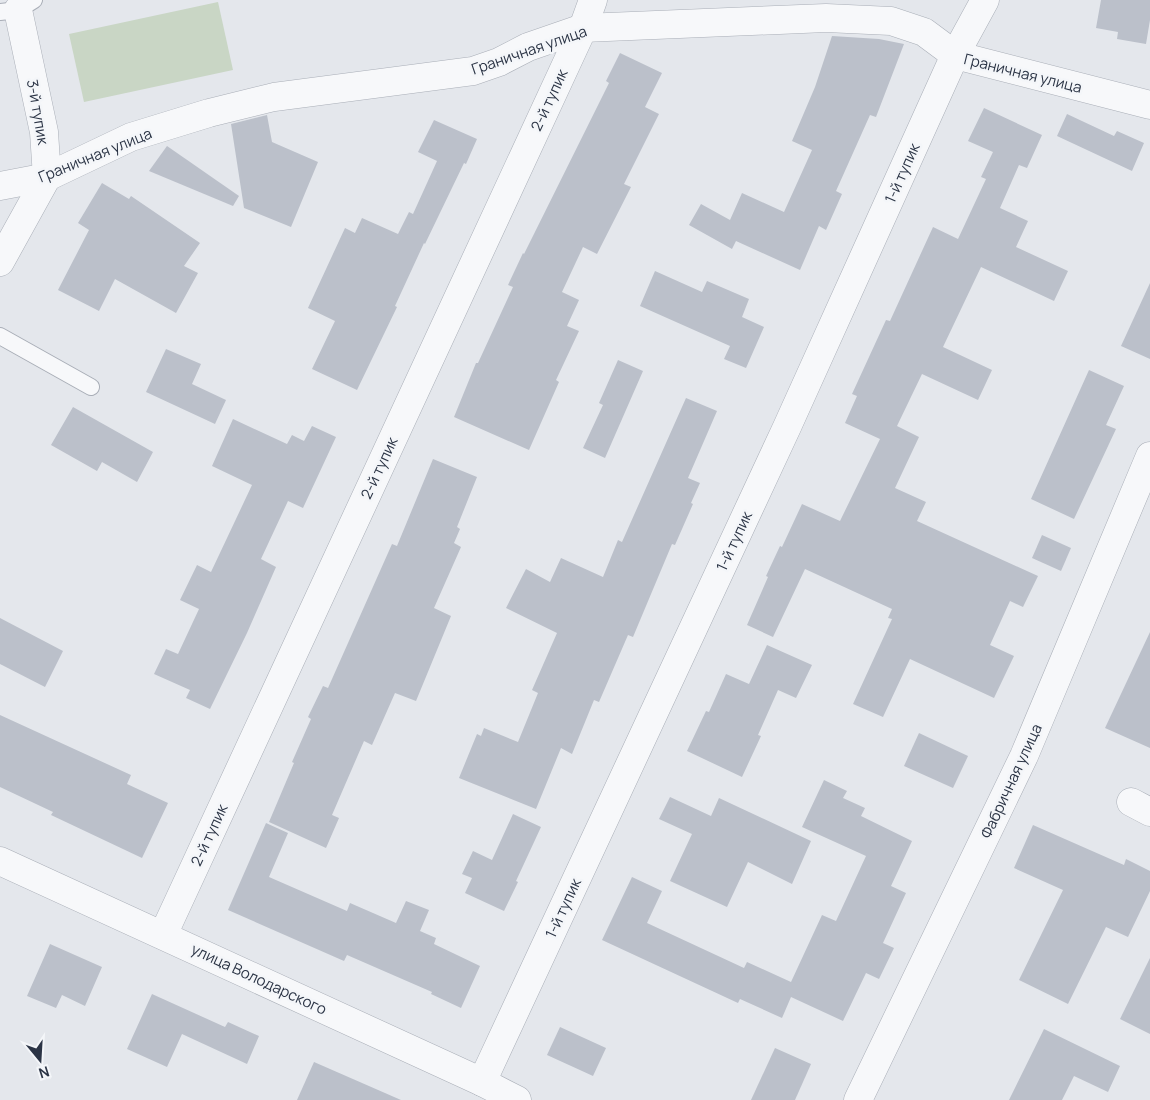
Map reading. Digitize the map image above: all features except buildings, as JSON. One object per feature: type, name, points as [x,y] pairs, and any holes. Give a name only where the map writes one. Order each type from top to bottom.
[{"type":"street","name":"2-й тупик","points":[[163,934],[583,28],[593,0]]},
{"type":"street","name":"1-й тупик","points":[[482,1082],[783,436],[955,55],[985,0]]},
{"type":"street","name":"3-й тупик","points":[[17,7],[44,132],[47,177]]},
{"type":"street","name":"Граничная улица","points":[[0,186],[47,177],[131,138],[209,113],[274,97],[473,71],[499,62],[528,47],[583,28],[826,18],[891,21],[924,32],[955,55],[1150,105]]},
{"type":"street","points":[[0,262],[47,177]]},
{"type":"street","name":"Фабричная улица","points":[[858,1100],[1024,756],[1150,456]]},
{"type":"street","name":"улица Володарского","points":[[0,861],[163,934],[517,1100]]},
{"type":"lane","points":[[0,336],[91,387]]},
{"type":"green space","points":[[218,2],[233,70],[84,102],[69,34]]}]
